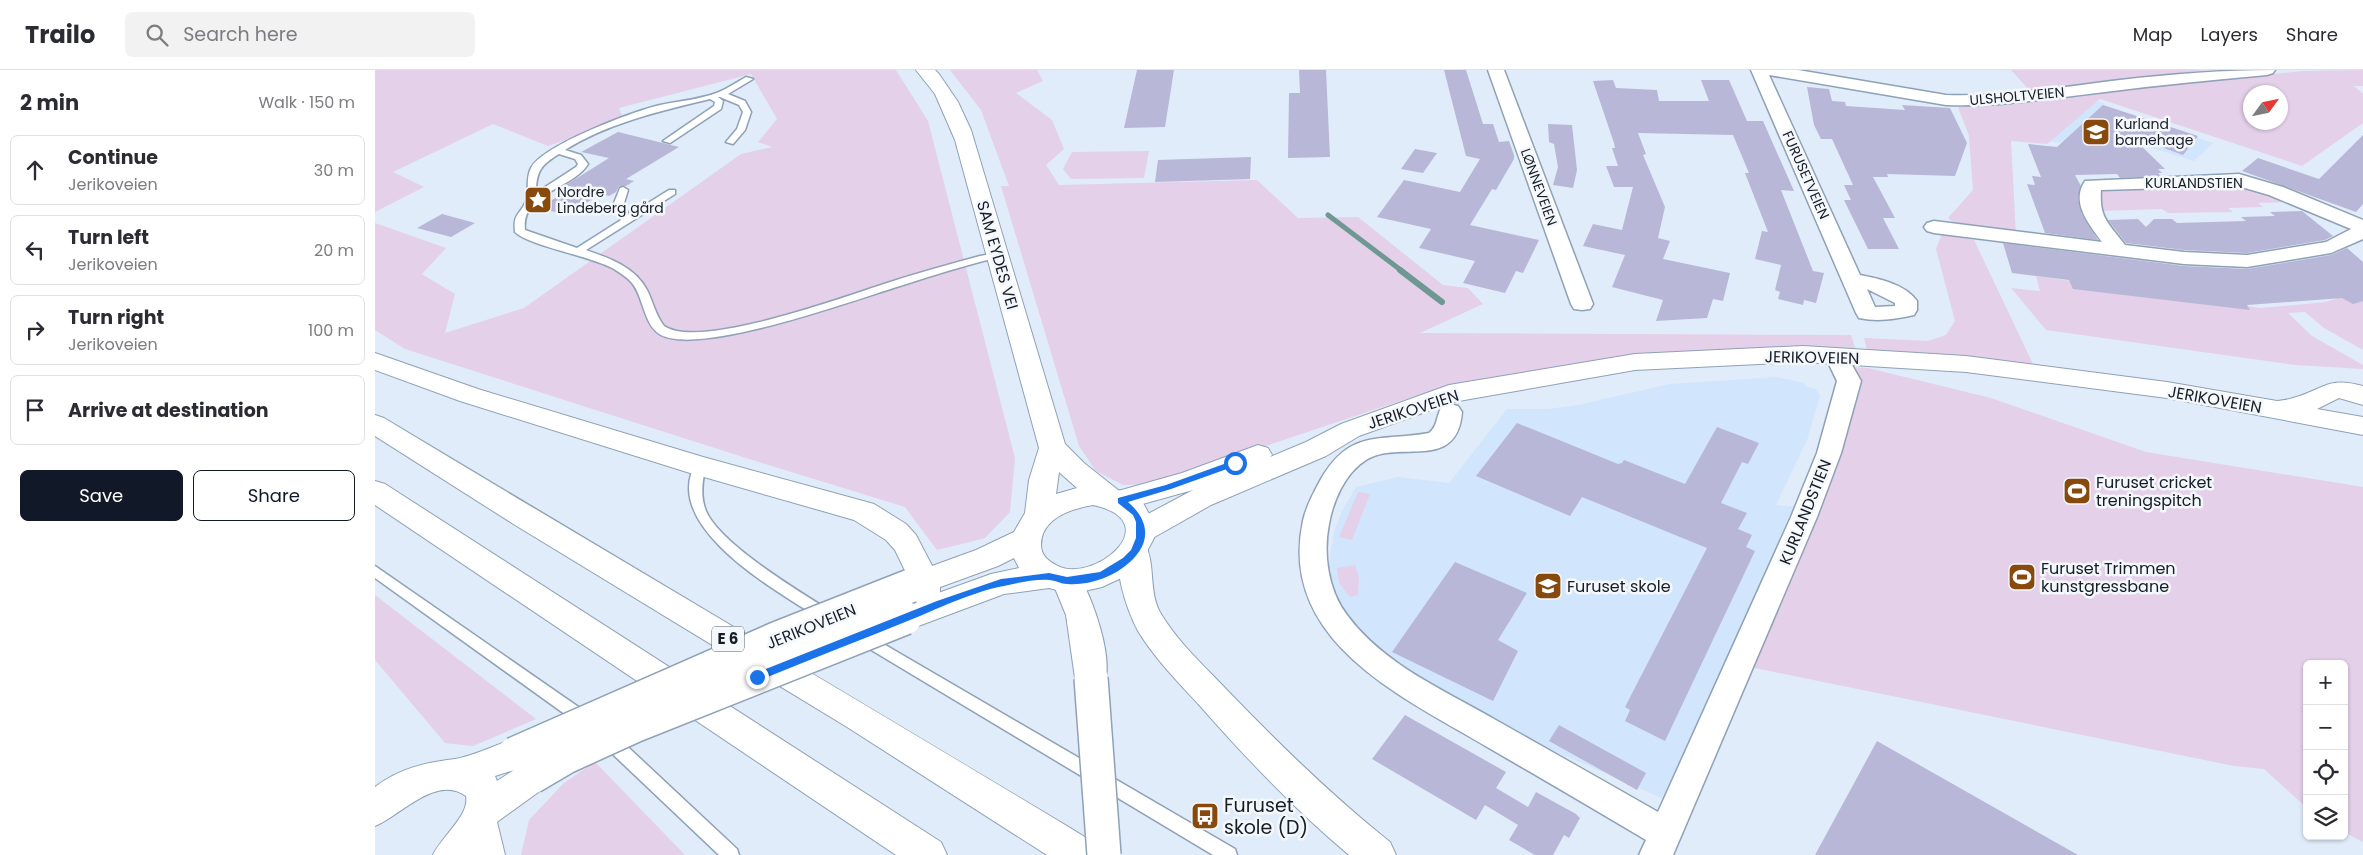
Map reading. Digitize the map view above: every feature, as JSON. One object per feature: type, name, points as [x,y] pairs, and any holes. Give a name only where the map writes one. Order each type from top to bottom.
[{"type":"main road","name":"SAM EYDES VEI","points":[[925,70],[942,89],[956,117],[998,254],[1053,448],[1074,470],[1114,498]]},
{"type":"main road","name":"JERIKOVEIEN","points":[[921,597],[1001,582],[1089,579],[1103,575],[1115,569],[1138,541],[1201,498],[1316,449],[1350,430],[1449,394],[1635,362],[1803,354],[1966,364],[2167,390],[2363,426]]},
{"type":"main road","points":[[375,361],[469,395],[700,466],[864,512],[896,532],[906,543],[921,597]]},
{"type":"main road","name":"JERIKOVEIEN","points":[[2280,410],[2304,404],[2327,391],[2339,389],[2363,396]]},
{"type":"main road","name":"E 6","points":[[375,424],[525,517],[859,717],[1080,855]]},
{"type":"main road","name":"JERIKOVEIEN","points":[[375,809],[394,793],[411,784],[444,774],[458,774],[566,758],[921,597],[987,558],[1033,527],[1063,501],[1093,495],[1114,498],[1189,481],[1307,437],[1350,430]]},
{"type":"main road","points":[[1053,448],[1026,550],[1030,560],[1038,569],[1058,579],[1081,611],[1091,678],[1104,855]]},
{"type":"main road","points":[[375,491],[928,855]]},
{"type":"main road","points":[[1114,498],[1136,513],[1141,522],[1138,541],[1138,594],[1143,611],[1151,626],[1245,732],[1291,780],[1377,855]]},
{"type":"main road","name":"JERIKOVEIEN","points":[[452,855],[468,839],[483,829],[523,765]]},
{"type":"main road","points":[[458,774],[470,776],[484,789],[486,799],[483,829]]},
{"type":"street","name":"LØNNEVEIEN","points":[[1496,70],[1582,304]]},
{"type":"street","name":"FURUSETVEIEN","points":[[1759,70],[1852,280]]},
{"type":"street","name":"ULSHOLTVEIEN","points":[[1769,70],[1945,100],[1964,101],[2025,97],[2170,79],[2267,70]]},
{"type":"street","name":"KURLANDSTIEN","points":[[2119,250],[2095,218],[2090,208],[2092,185],[2239,180],[2276,191],[2362,232]]},
{"type":"street","name":"KURLANDSTIEN","points":[[1933,227],[2211,260],[2247,261],[2331,247],[2362,232]]},
{"type":"street","name":"KURLANDSTIEN","points":[[1661,844],[1804,517],[1829,453],[1849,381],[1835,356]]},
{"type":"street","points":[[1450,412],[1449,427],[1444,435],[1437,440],[1367,450],[1348,461],[1334,478],[1320,507],[1313,531],[1312,556],[1322,595],[1334,620],[1346,636],[1368,657],[1399,680],[1661,844]]},
{"type":"lane","points":[[531,200],[531,185],[535,170],[540,162],[581,137],[625,119],[676,104],[717,95],[749,79]]},
{"type":"lane","points":[[667,141],[718,107],[717,95]]},
{"type":"lane","points":[[717,95],[742,103],[747,112],[741,130],[731,142]]},
{"type":"lane","points":[[558,150],[578,157],[583,164],[580,169],[531,200],[518,221],[520,232],[613,265],[634,278],[644,291],[660,330],[675,336],[699,337],[773,321],[998,254]]},
{"type":"lane","points":[[623,190],[619,203],[625,221]]},
{"type":"lane","points":[[578,251],[672,192]]},
{"type":"lane","points":[[700,466],[694,482],[695,496],[703,518],[720,539],[758,569],[806,603],[1229,855]]},
{"type":"lane","points":[[375,571],[577,714],[646,772],[731,855]]},
{"type":"shaded area","points":[[375,70],[896,70],[928,121],[1015,458],[1010,512],[985,538],[937,550],[905,507],[405,349],[375,330],[375,223],[446,248],[422,274],[455,294],[445,333],[524,308],[741,154],[772,147],[758,142],[777,119],[751,74],[619,108],[622,116],[580,135],[548,146],[493,124],[393,172],[424,187],[375,212]]},
{"type":"shaded area","points":[[950,70],[1037,70],[1043,81],[1016,93],[1052,120],[1064,149],[1046,165],[1059,185],[1257,180],[1298,218],[1358,217],[1443,285],[1468,288],[1483,304],[1420,333],[1851,335],[1856,350],[1797,349],[1629,354],[1430,391],[1152,484],[1123,485],[1096,471],[1079,446],[1001,186],[1009,186],[981,110]]},
{"type":"shaded area","points":[[2011,70],[2207,70],[2030,91]]},
{"type":"shaded area","points":[[2363,70],[2363,86],[2354,86],[2363,94],[2363,123],[2302,166],[2100,99],[2047,144],[2011,141],[2016,236],[1959,227],[1948,218],[1973,190],[1969,136],[1958,107],[2303,71]]},
{"type":"shaded area","name":"Kurland barnehage","points":[[2099,102],[2213,143],[2194,161],[2130,141],[2075,144],[2006,137],[2054,108]]},
{"type":"shaded area","points":[[1149,151],[1144,178],[1071,179],[1063,169],[1072,152]]},
{"type":"shaded area","points":[[2239,185],[2256,188],[2287,202],[2258,203],[2263,207],[2228,208],[2233,212],[2168,213],[2162,209],[2099,211],[2100,193],[2109,188]]},
{"type":"shaded area","points":[[1942,234],[1974,240],[2033,364],[1867,350],[1864,338],[1928,341],[1946,335],[1955,321],[1936,249]]},
{"type":"shaded area","points":[[2036,276],[2260,308],[2326,302],[2363,289],[2363,350],[2324,328],[2305,312],[2288,313],[2312,336],[2363,365],[2363,369],[2295,365],[2046,330],[2011,288],[2040,291]]},
{"type":"shaded area","points":[[1842,367],[1868,368],[1991,398],[2146,452],[2363,487],[2363,842],[2348,834],[2348,660],[2303,660],[2303,804],[2264,769],[2234,766],[1740,665],[1804,517]]},
{"type":"shaded area","name":"Furuset skole","points":[[1777,377],[1803,383],[1808,387],[1816,389],[1820,396],[1807,440],[1776,505],[1798,507],[1664,799],[1545,747],[1409,671],[1378,649],[1352,622],[1344,609],[1331,579],[1329,564],[1334,532],[1342,511],[1356,487],[1398,477],[1449,483],[1507,409],[1548,409],[1578,405],[1670,384]]},
{"type":"shaded area","points":[[1358,492],[1370,494],[1352,540],[1339,537]]},
{"type":"shaded area","points":[[1355,565],[1359,578],[1358,595],[1350,597],[1339,583],[1337,568]]},
{"type":"shaded area","points":[[375,595],[536,719],[473,746],[445,743],[375,660]]},
{"type":"shaded area","points":[[595,762],[685,855],[521,855],[529,820],[564,783]]},
{"type":"building","points":[[1137,70],[1174,70],[1165,127],[1124,128]]},
{"type":"building","points":[[1299,70],[1326,70],[1330,157],[1288,158],[1289,93],[1300,93]]},
{"type":"building","points":[[1444,70],[1466,70],[1483,124],[1493,124],[1499,142],[1509,141],[1514,155],[1514,159],[1496,190],[1492,189],[1470,225],[1539,240],[1523,273],[1516,271],[1505,293],[1463,283],[1475,261],[1419,248],[1431,229],[1377,217],[1404,180],[1460,192],[1480,159],[1466,156]]},
{"type":"building","points":[[1613,80],[1616,88],[1657,90],[1659,101],[1709,101],[1701,80],[1729,80],[1747,121],[1763,121],[1794,191],[1781,190],[1813,271],[1824,273],[1816,303],[1804,300],[1803,305],[1778,299],[1780,292],[1775,290],[1781,265],[1755,259],[1762,231],[1768,232],[1745,173],[1749,173],[1733,135],[1638,133],[1646,154],[1643,155],[1665,207],[1658,238],[1670,241],[1663,259],[1730,273],[1723,301],[1713,299],[1707,318],[1656,321],[1663,300],[1612,287],[1625,255],[1583,246],[1593,224],[1622,230],[1633,187],[1614,187],[1606,166],[1618,166],[1612,148],[1615,148],[1614,143],[1593,81]]},
{"type":"building","points":[[1807,87],[1829,89],[1832,101],[1845,102],[1846,106],[1905,110],[1902,105],[1950,108],[1967,143],[1955,176],[1887,174],[1888,177],[1873,177],[1895,218],[1883,218],[1899,249],[1868,249],[1844,200],[1851,200],[1844,185],[1853,185],[1832,139],[1821,139],[1814,125]]},
{"type":"building","points":[[2103,105],[2198,136],[2183,155],[2131,136],[2165,169],[2158,169],[2162,173],[2158,173],[2161,176],[2120,178],[2117,174],[2075,175],[2081,186],[2078,198],[2082,214],[2098,240],[2045,233],[2027,184],[2035,185],[2032,176],[2041,177],[2028,144],[2057,147]]},
{"type":"building","points":[[1548,124],[1572,125],[1577,170],[1573,188],[1553,185],[1558,167],[1554,144],[1549,142]]},
{"type":"building","points":[[618,132],[679,147],[626,179],[634,181],[626,186],[619,186],[616,192],[609,196],[601,194],[566,215],[540,208],[572,187],[566,185],[609,158],[581,152]]},
{"type":"building","points":[[2363,135],[2363,204],[2356,212],[2242,171],[2258,158],[2319,179]]},
{"type":"building","points":[[1415,149],[1437,153],[1423,173],[1401,169]]},
{"type":"building","points":[[1251,157],[1250,179],[1155,182],[1158,160]]},
{"type":"building","points":[[2302,211],[2333,236],[2325,240],[2247,253],[2184,250],[2126,243],[2108,220],[2138,219],[2146,227],[2154,219],[2172,219],[2177,223],[2246,221],[2241,217],[2275,216],[2270,212]]},
{"type":"building","points":[[442,214],[475,223],[451,237],[417,228]]},
{"type":"building","points":[[2003,243],[2184,266],[2247,269],[2331,255],[2347,248],[2363,262],[2363,301],[2353,304],[2342,298],[2247,305],[2250,310],[2073,289],[2069,280],[2012,273]]},
{"type":"building","points":[[1517,423],[1618,464],[1624,460],[1685,484],[1717,427],[1759,443],[1748,464],[1742,462],[1721,503],[1747,513],[1738,529],[1752,535],[1746,547],[1755,551],[1665,741],[1625,721],[1630,710],[1625,707],[1707,548],[1582,497],[1570,516],[1476,476]]},
{"type":"building","points":[[1455,562],[1527,593],[1498,640],[1518,651],[1493,701],[1392,652]]},
{"type":"building","points":[[1405,715],[1506,772],[1496,788],[1528,807],[1536,792],[1576,814],[1580,818],[1569,838],[1564,835],[1553,855],[1535,855],[1509,840],[1518,825],[1485,805],[1476,820],[1372,759]]},
{"type":"building","points":[[1559,725],[1646,773],[1637,790],[1549,741]]},
{"type":"building","points":[[1877,741],[2078,855],[1815,855]]},
{"type":"waterway","points":[[1328,215],[1402,271]]},
{"type":"waterway","points":[[1400,270],[1442,302]]},
{"type":"place","name":"Kurland barnehage","points":[[2096,132]]},
{"type":"place","name":"Nordre Lindeberg gård","points":[[538,200]]},
{"type":"place","name":"Furuset cricket treningspitch","points":[[2077,491]]},
{"type":"place","name":"Furuset Trimmen kunstgressbane","points":[[2022,577]]},
{"type":"place","name":"Furuset skole","points":[[1548,586]]},
{"type":"place","name":"Furuset skole (D)","points":[[1205,816]]},
{"type":"route","points":[[757,677],[940,604],[1001,582],[1049,576],[1067,581],[1089,579],[1103,575],[1126,561],[1134,552],[1141,538],[1141,522],[1130,506],[1121,500],[1189,481],[1235,463]]}]
